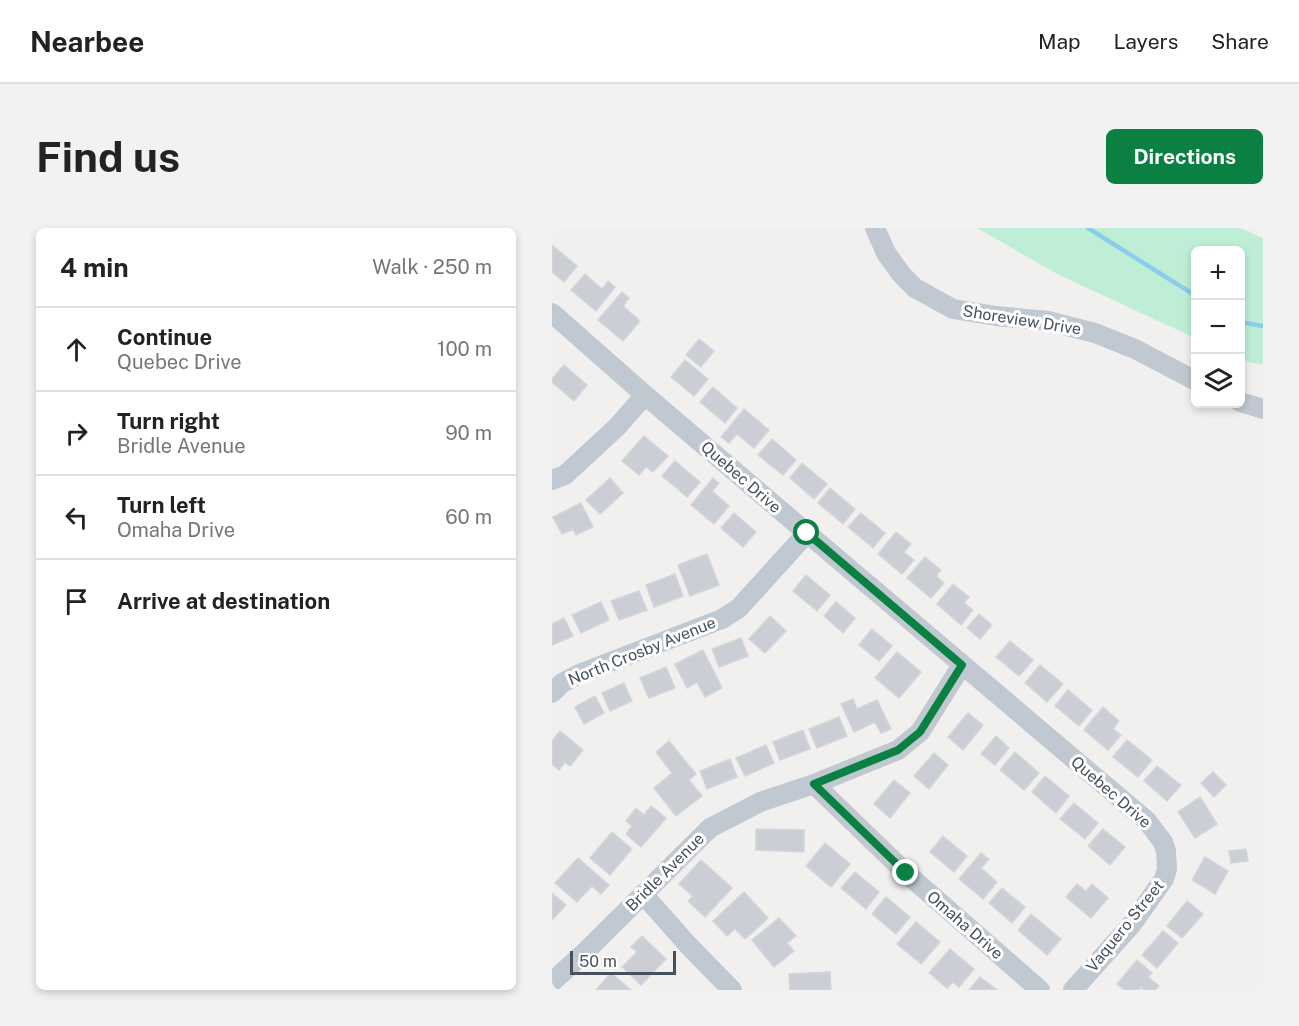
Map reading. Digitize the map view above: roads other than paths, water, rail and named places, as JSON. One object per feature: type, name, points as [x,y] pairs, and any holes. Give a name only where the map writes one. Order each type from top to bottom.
[{"type":"street","name":"Shoreview Drive","points":[[875,228],[886,253],[902,275],[915,288],[953,309],[1048,321],[1095,333],[1135,349],[1191,378]]},
{"type":"street","name":"Quebec Drive","points":[[552,313],[645,395],[1147,821],[1163,842],[1166,858]]},
{"type":"street","points":[[552,480],[566,475],[617,427],[645,395]]},
{"type":"street","points":[[1245,404],[1263,409]]},
{"type":"street","name":"North Crosby Avenue","points":[[552,693],[562,683],[579,674],[722,619],[739,608],[807,533]]},
{"type":"street","name":"Bridle Avenue","points":[[552,982],[710,828],[760,802],[814,784],[898,750],[920,732],[962,665]]},
{"type":"street","name":"Omaha Drive","points":[[814,784],[906,873],[1040,990]]},
{"type":"street","name":"Vaquero Street","points":[[1073,990],[1132,924],[1164,879],[1167,869],[1166,858]]},
{"type":"street","points":[[643,894],[732,990]]},
{"type":"waterway","points":[[1088,228],[1191,293]]},
{"type":"waterway","points":[[1245,323],[1263,326]]}]
